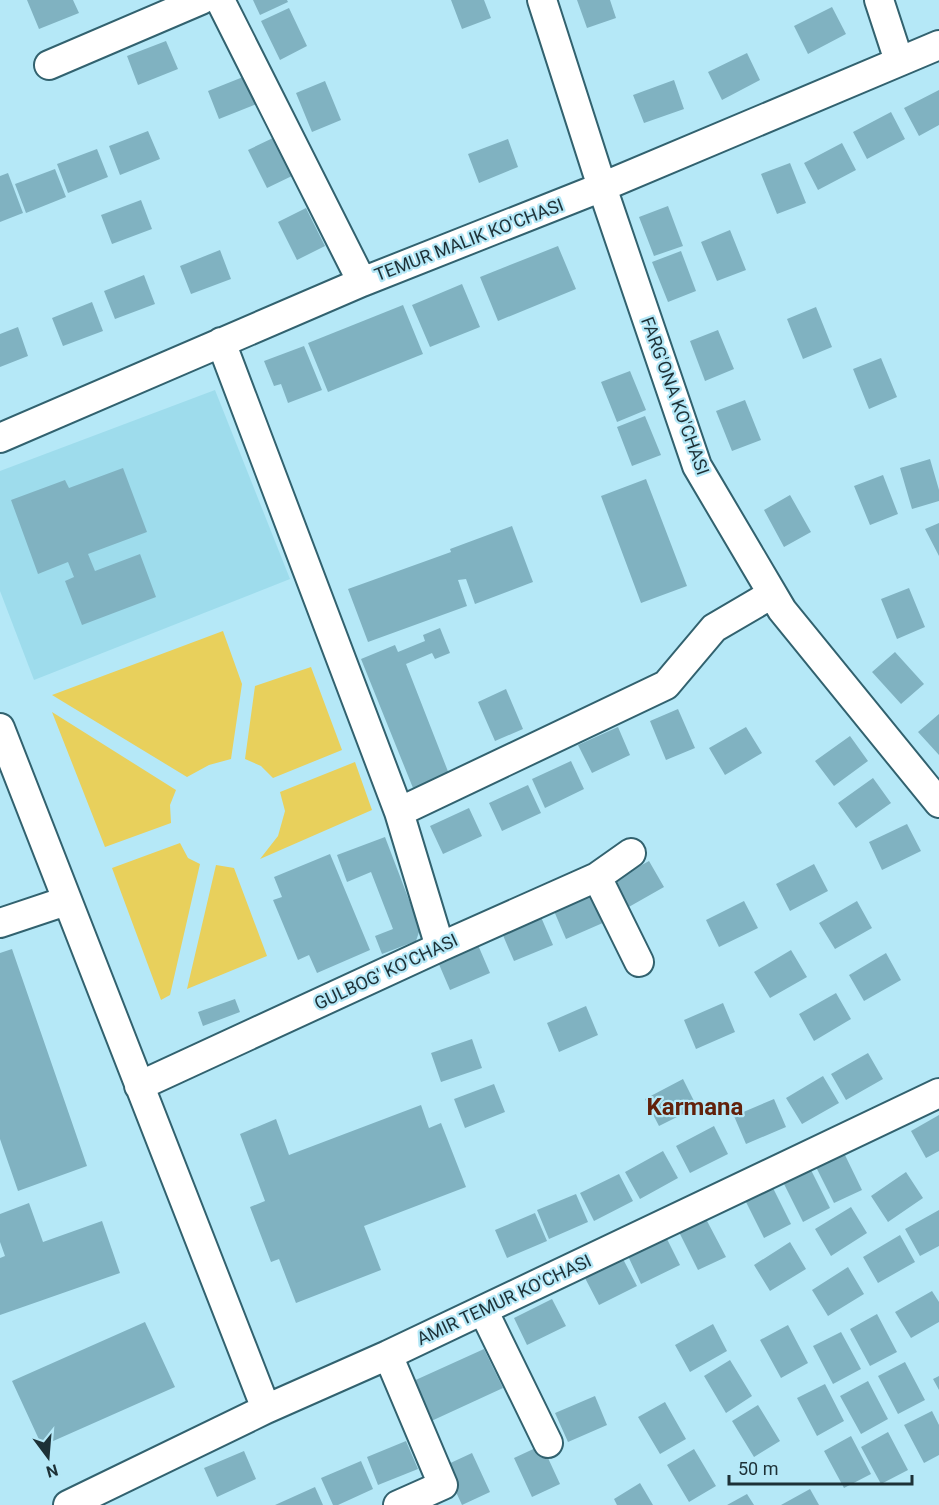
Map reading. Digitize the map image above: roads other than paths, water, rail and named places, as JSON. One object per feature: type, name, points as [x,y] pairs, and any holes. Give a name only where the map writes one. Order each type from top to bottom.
[{"type":"street","points":[[49,65],[201,0]]},
{"type":"street","points":[[220,0],[363,282]]},
{"type":"street","name":"FARG'ONA KO'CHASI","points":[[542,0],[602,187],[697,466],[782,610],[939,803]]},
{"type":"street","points":[[879,0],[899,62]]},
{"type":"street","name":"TEMUR MALIK KO'CHASI","points":[[0,438],[363,282],[602,187],[939,45]]},
{"type":"street","points":[[221,342],[399,813],[440,947]]},
{"type":"street","points":[[399,813],[666,685],[714,628],[772,594]]},
{"type":"street","points":[[0,728],[266,1409]]},
{"type":"street","name":"GULBOG' KO'CHASI","points":[[139,1086],[440,947],[597,878],[631,853]]},
{"type":"street","points":[[597,878],[639,962]]},
{"type":"street","points":[[0,923],[66,901]]},
{"type":"street","name":"AMIR TEMUR KO'CHASI","points":[[68,1505],[266,1409],[388,1355],[939,1093]]},
{"type":"street","points":[[483,1310],[548,1443]]},
{"type":"street","points":[[388,1355],[443,1485],[398,1505]]},
{"type":"district","name":"Karmana","points":[[695,1107]]}]
